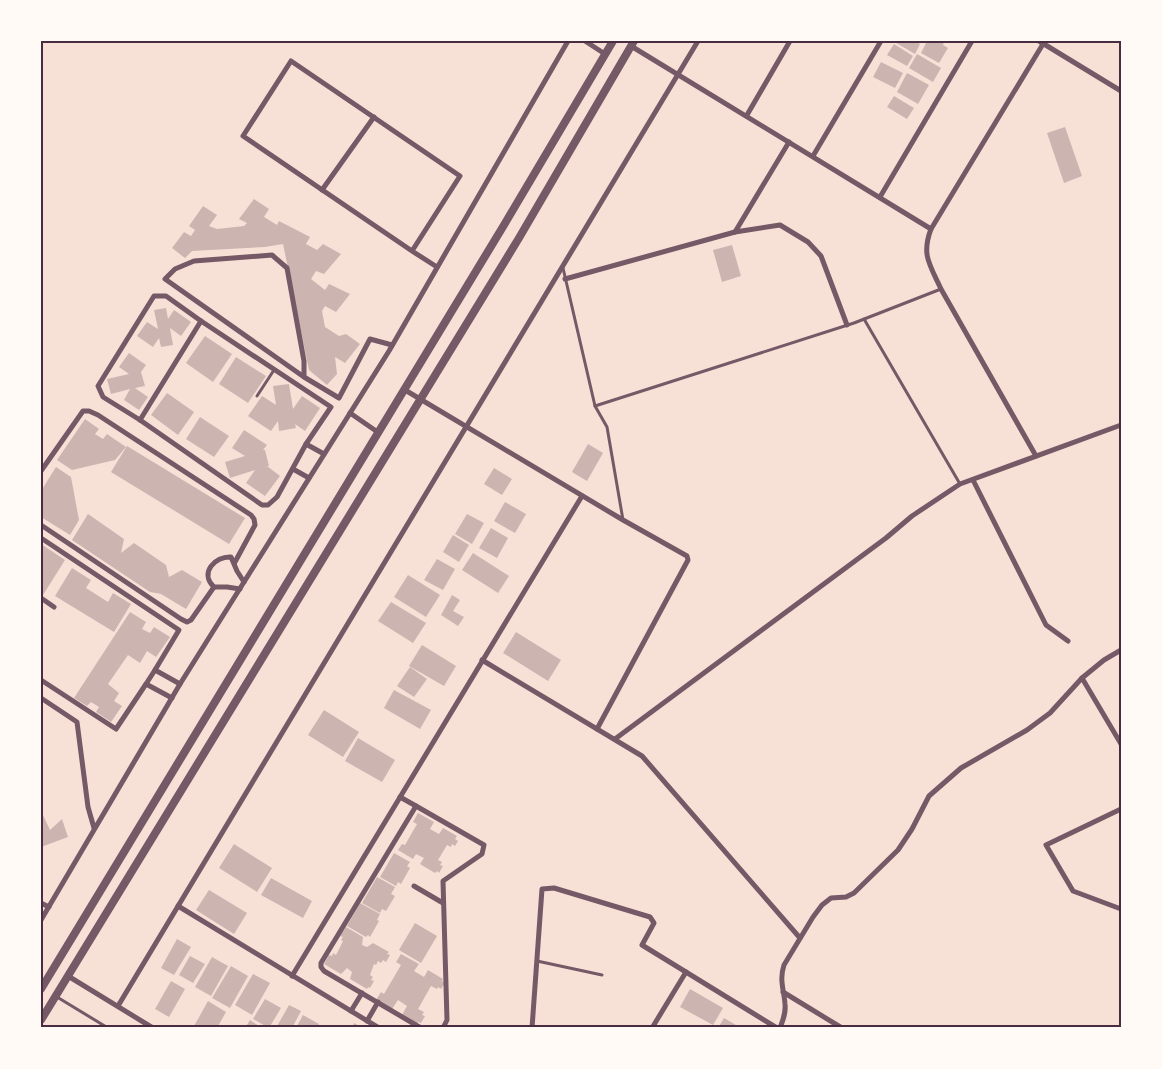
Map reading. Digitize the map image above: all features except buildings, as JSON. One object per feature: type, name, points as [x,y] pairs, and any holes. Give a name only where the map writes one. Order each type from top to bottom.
[{"type":"street","points":[[41,920],[180,684],[392,345],[568,41]]},
{"type":"street","points":[[585,41],[605,54]]},
{"type":"street","points":[[41,989],[405,390],[613,41]]},
{"type":"street","points":[[118,1006],[698,41]]},
{"type":"street","points":[[747,115],[790,41]]},
{"type":"street","points":[[813,156],[881,41]]},
{"type":"street","points":[[880,197],[972,41]]},
{"type":"street","points":[[1036,456],[941,289],[930,266],[926,242],[931,229],[1041,43],[1121,90]]},
{"type":"street","points":[[41,1020],[519,238],[633,44],[678,74],[931,229]]},
{"type":"street","points":[[412,251],[460,176],[291,61],[243,136],[412,251],[438,267]]},
{"type":"street","points":[[322,190],[374,117]]},
{"type":"street","points":[[735,232],[790,142]]},
{"type":"street","points":[[565,279],[735,232],[780,225],[808,242],[821,256],[847,325]]},
{"type":"street","points":[[304,377],[304,361],[286,268],[272,255],[194,261],[175,269],[165,279],[304,377],[339,398],[370,339],[392,345]]},
{"type":"street","points":[[154,296],[166,296],[274,369],[331,407],[306,444],[277,497],[268,505],[262,505],[140,420],[103,397],[98,386],[154,296]]},
{"type":"street","points":[[140,420],[201,321]]},
{"type":"street","points":[[405,390],[582,496],[685,554],[688,560],[597,729]]},
{"type":"street","points":[[41,471],[79,416],[83,412],[89,411],[251,515],[255,525],[235,562]]},
{"type":"street","points":[[350,412],[378,433]]},
{"type":"street","points":[[614,739],[886,538],[912,516],[960,484],[1121,425]]},
{"type":"street","points":[[306,444],[324,454]]},
{"type":"street","points":[[293,469],[309,478]]},
{"type":"street","points":[[973,480],[1046,625],[1068,641]]},
{"type":"street","points":[[292,976],[582,496]]},
{"type":"street","points":[[41,525],[187,622],[191,620],[214,587]]},
{"type":"street","points":[[41,538],[180,630],[116,729],[41,680]]},
{"type":"street","points":[[240,589],[214,587],[209,583],[208,574],[210,567],[216,561],[225,557],[231,557],[244,582]]},
{"type":"street","points":[[41,598],[54,607]]},
{"type":"street","points":[[532,1028],[542,889],[554,888],[650,917],[654,923],[642,945],[778,1028],[785,1014],[786,1005],[781,973],[800,938],[822,905],[831,898],[846,897],[854,893],[898,850],[912,829],[929,796],[961,768],[1027,730],[1050,713],[1082,678],[1104,660],[1121,650]]},
{"type":"street","points":[[482,660],[642,756],[800,938]]},
{"type":"street","points":[[155,670],[180,684]]},
{"type":"street","points":[[1082,678],[1121,744]]},
{"type":"street","points":[[146,684],[172,698]]},
{"type":"street","points":[[41,698],[77,722],[88,807],[94,828]]},
{"type":"street","points":[[400,797],[484,845],[482,854],[443,881],[447,1020],[443,1028]]},
{"type":"street","points":[[416,806],[321,967],[421,1028]]},
{"type":"street","points":[[1121,809],[1046,845],[1073,891],[1121,909]]},
{"type":"street","points":[[414,886],[443,903]]},
{"type":"street","points":[[41,903],[49,907]]},
{"type":"street","points":[[178,906],[379,1028]]},
{"type":"street","points":[[652,1028],[686,972]]},
{"type":"street","points":[[68,976],[153,1028]]},
{"type":"street","points":[[783,992],[842,1028]]},
{"type":"street","points":[[351,1011],[362,993]]},
{"type":"street","points":[[367,1020],[378,1002]]},
{"type":"lane","points":[[562,267],[595,406],[607,427],[623,520]]},
{"type":"lane","points":[[595,406],[847,325],[941,289]]},
{"type":"lane","points":[[864,319],[960,484]]},
{"type":"lane","points":[[257,396],[274,369]]},
{"type":"lane","points":[[537,961],[602,975]]},
{"type":"lane","points":[[56,996],[108,1028]]}]
